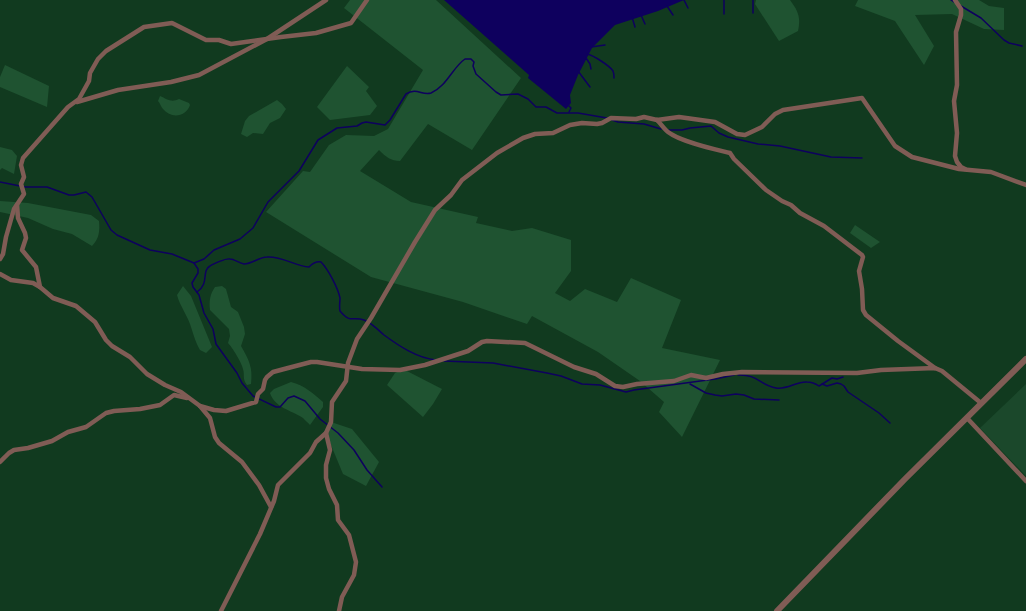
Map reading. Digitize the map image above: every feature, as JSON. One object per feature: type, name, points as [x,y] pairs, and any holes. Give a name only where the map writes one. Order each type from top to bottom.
[{"type":"street","points":[[0,259],[3,254],[14,209],[24,194],[21,184],[24,178],[22,166],[23,158],[68,107],[76,102],[118,90],[171,82],[199,75],[267,39],[326,0]]},
{"type":"street","points":[[76,102],[89,81],[90,74],[98,59],[106,51],[136,32],[149,26],[172,23],[206,40],[219,40],[231,44],[316,33],[351,23],[367,0]]},
{"type":"street","points":[[956,0],[962,9],[956,32],[957,85],[954,101],[957,133],[955,156],[961,167],[966,169]]},
{"type":"street","points":[[221,611],[260,534],[278,485],[310,453],[316,442],[326,434],[331,422],[332,402],[346,380],[352,350],[357,338],[372,318],[415,242],[436,210],[451,195],[462,180],[497,153],[523,138],[535,134],[554,133],[570,125],[582,122],[597,124],[602,123],[611,118],[644,118],[657,120],[679,117],[716,122],[737,134],[745,135],[762,127],[775,114],[783,110],[862,98],[895,146],[912,157],[966,169],[991,172],[1026,186]]},
{"type":"street","points":[[657,120],[666,131],[671,134],[694,143],[730,153],[734,159],[766,190],[782,201],[791,205],[800,213],[824,226],[862,255],[863,257],[858,272],[862,289],[863,310],[866,315],[934,368],[942,371],[981,403]]},
{"type":"street","points":[[17,205],[18,218],[26,238],[22,250],[36,267],[40,287]]},
{"type":"street","points":[[0,274],[11,280],[33,282],[50,296],[76,306],[95,322],[106,340],[112,346],[130,357],[147,374],[164,386],[181,392],[200,406],[210,418],[215,437],[219,443],[242,462],[259,485],[271,507]]},
{"type":"street","points":[[200,406],[214,410],[226,411],[256,402],[258,394],[263,390],[265,380],[273,372],[311,362],[362,370],[400,370],[425,365],[468,351],[482,342],[487,341],[525,343],[574,366],[596,374],[615,386],[622,387],[636,384],[674,381],[691,375],[706,378],[742,372],[857,373],[881,370],[934,368]]},
{"type":"street","points":[[777,611],[905,479],[1026,359]]},
{"type":"street","points":[[0,462],[14,450],[28,448],[52,441],[68,432],[86,427],[106,413],[114,410],[140,409],[160,405],[174,395],[189,398]]},
{"type":"street","points":[[967,418],[1026,481]]},
{"type":"street","points":[[326,434],[330,450],[326,465],[326,478],[329,489],[337,505],[338,520],[349,535],[356,562],[354,575],[342,597],[339,611]]},
{"type":"shaded area","points":[[350,0],[436,0],[521,78],[472,150],[428,124],[400,161],[389,158],[379,150],[360,171],[411,202],[478,217],[476,223],[512,231],[532,228],[571,240],[571,271],[555,293],[570,301],[585,289],[617,302],[631,278],[681,300],[662,348],[720,360],[682,437],[659,412],[664,402],[640,381],[598,352],[532,316],[527,324],[463,302],[371,277],[266,212],[303,171],[310,172],[329,145],[346,135],[374,136],[388,129],[423,70],[344,8]]},
{"type":"shaded area","points":[[444,0],[684,0],[658,11],[615,25],[592,48],[578,75],[570,95],[571,103],[566,109],[528,78],[529,75]]},
{"type":"shaded area","points":[[756,0],[790,0],[798,14],[798,31],[779,41],[755,4]]},
{"type":"shaded area","points":[[858,0],[979,0],[989,6],[1004,8],[1004,30],[984,29],[952,14],[915,15],[934,46],[924,65],[895,21],[855,6]]},
{"type":"shaded area","points":[[5,65],[49,86],[47,107],[0,87],[0,77]]},
{"type":"shaded area","points":[[347,66],[369,87],[366,91],[377,106],[370,115],[330,120],[317,107]]},
{"type":"shaded area","points":[[160,96],[171,101],[179,99],[189,103],[190,105],[182,114],[170,114],[163,109],[158,101]]},
{"type":"shaded area","points":[[277,100],[286,109],[280,118],[270,123],[263,134],[253,133],[247,137],[241,134],[245,121],[249,116]]},
{"type":"shaded area","points":[[0,147],[12,150],[17,156],[14,174],[2,168],[0,170]]},
{"type":"shaded area","points":[[0,201],[28,203],[91,215],[99,221],[98,238],[92,246],[72,234],[53,229],[28,218],[0,212]]},
{"type":"shaded area","points":[[855,225],[880,242],[871,248],[850,233]]},
{"type":"shaded area","points":[[183,286],[191,296],[212,347],[206,353],[198,347],[178,299],[177,295]]},
{"type":"shaded area","points":[[222,286],[226,289],[231,307],[238,312],[244,327],[245,334],[241,346],[250,364],[251,384],[247,385],[245,383],[244,371],[241,363],[228,343],[230,336],[229,329],[210,310],[212,292],[215,287]]},
{"type":"shaded area","points":[[403,369],[442,389],[423,417],[387,385],[395,373]]},
{"type":"shaded area","points":[[291,382],[296,383],[312,393],[323,402],[323,407],[310,425],[303,418],[279,405],[272,398],[270,393],[274,389]]},
{"type":"shaded area","points":[[1026,384],[1026,476],[980,428]]},
{"type":"shaded area","points":[[331,422],[352,429],[379,462],[366,486],[343,474],[326,433]]},
{"type":"waterway","points":[[684,0],[688,8]]},
{"type":"waterway","points":[[724,0],[724,14]]},
{"type":"waterway","points":[[753,0],[753,13]]},
{"type":"waterway","points":[[667,6],[673,15]]},
{"type":"waterway","points":[[961,6],[981,18],[1004,40],[1009,43],[1022,46]]},
{"type":"waterway","points":[[641,15],[645,24]]},
{"type":"waterway","points":[[632,17],[635,27]]},
{"type":"waterway","points":[[591,47],[605,45]]},
{"type":"waterway","points":[[587,54],[597,58],[609,66],[613,71],[614,78]]},
{"type":"waterway","points":[[586,58],[591,69]]},
{"type":"waterway","points":[[194,263],[204,259],[214,250],[240,239],[253,228],[268,202],[299,171],[318,140],[337,128],[357,126],[366,122],[385,125],[390,120],[406,94],[413,91],[428,94],[431,93],[441,86],[465,59],[471,59],[474,62],[473,66],[476,74],[501,95],[518,94],[528,99],[536,107],[546,107],[557,113],[578,113],[607,118]]},
{"type":"waterway","points":[[578,71],[590,87]]},
{"type":"waterway","points":[[569,106],[571,108],[569,112]]},
{"type":"waterway","points":[[612,120],[618,122],[644,124],[661,129]]},
{"type":"waterway","points":[[669,130],[682,130],[711,126],[719,133],[728,137],[758,144],[780,146],[831,157],[862,158]]},
{"type":"waterway","points":[[0,182],[25,187],[47,187],[69,195],[86,192],[92,197],[111,230],[117,235],[150,250],[172,254],[194,263],[198,269],[198,273],[192,283],[193,287],[199,295],[204,313],[213,329],[216,344],[237,373],[242,383],[253,396],[276,407],[280,407],[288,398],[294,396],[305,401],[320,419],[338,433],[354,450],[367,470],[382,487]]},
{"type":"waterway","points":[[197,292],[203,285],[207,268],[226,259],[232,259],[244,264],[264,257],[273,257],[309,267],[312,264],[321,262],[330,274],[337,289],[340,298],[340,311],[344,315],[349,319],[360,319],[367,321],[384,335],[408,351],[422,357],[436,360]]},
{"type":"waterway","points":[[444,361],[493,363],[561,376],[582,384],[600,385],[626,392],[734,375]]},
{"type":"waterway","points":[[738,375],[750,376],[766,385],[776,388],[788,387],[803,382],[809,382],[819,386],[832,378],[837,379],[843,377]]},
{"type":"waterway","points":[[822,384],[827,386],[837,383],[841,384],[848,392],[879,413],[890,423]]},
{"type":"waterway","points":[[690,384],[706,393],[715,395],[722,396],[736,394],[754,399],[779,400]]}]
